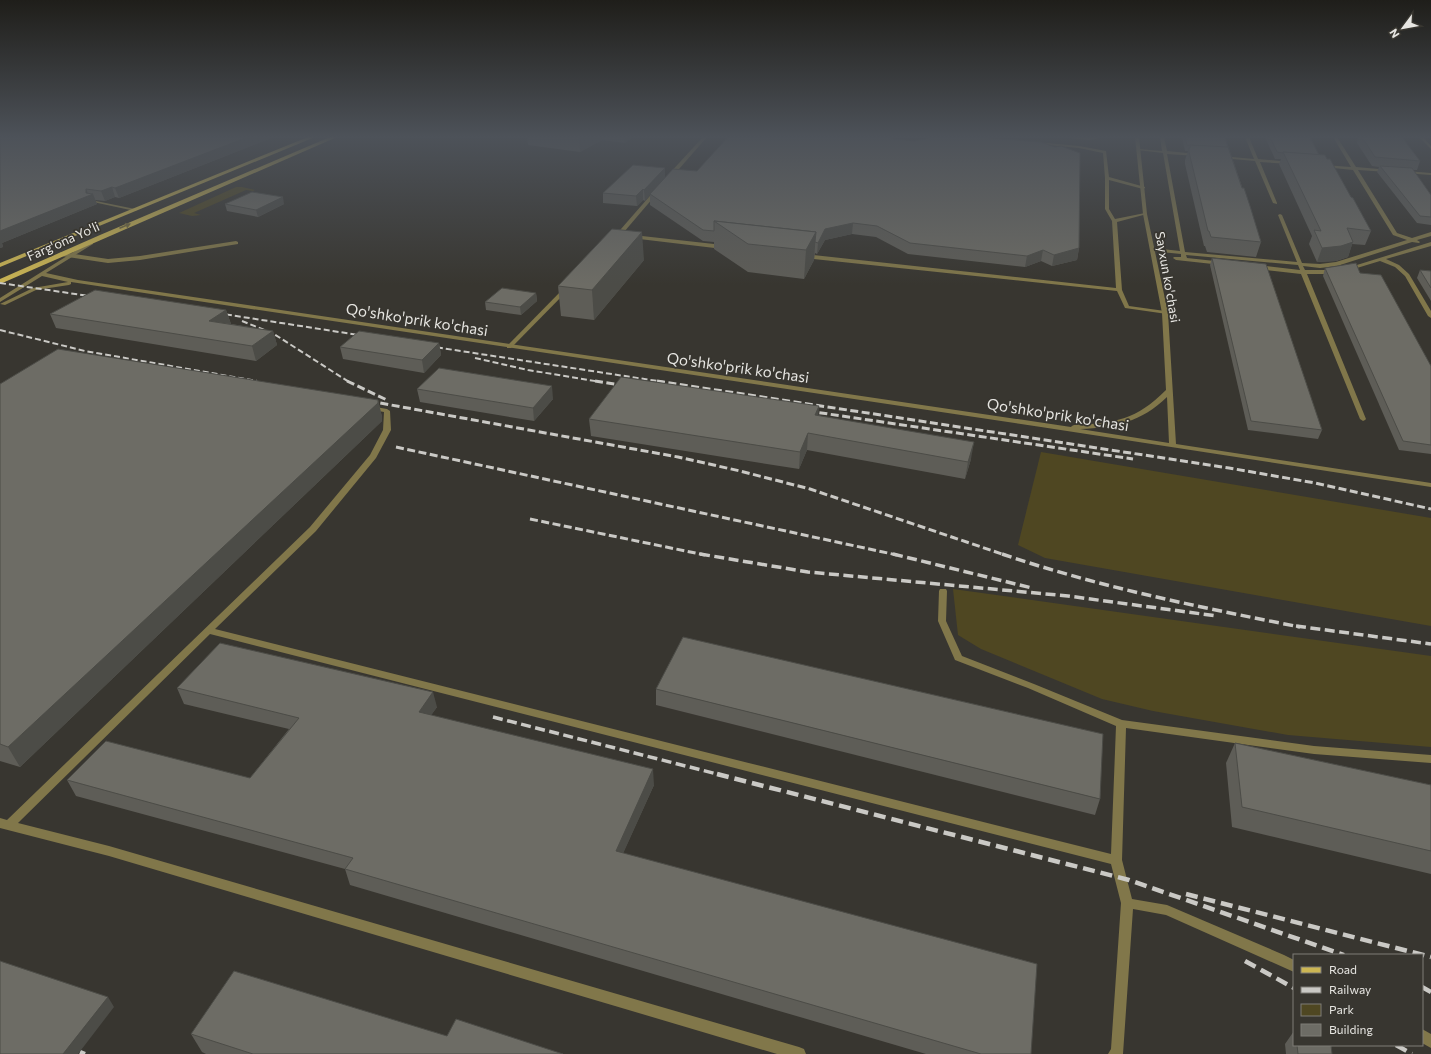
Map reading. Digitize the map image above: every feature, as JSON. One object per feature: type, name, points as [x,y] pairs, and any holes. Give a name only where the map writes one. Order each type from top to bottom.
[{"type":"main road","name":"Farg'ona Yo'li","points":[[0,265],[193,186]]},
{"type":"main road","name":"Farg'ona Yo'li","points":[[0,282],[102,236],[219,186]]},
{"type":"street","points":[[1107,186],[1107,209],[1114,221],[1119,290],[1127,307],[1165,312]]},
{"type":"street","points":[[1136,186],[1143,188]]},
{"type":"street","points":[[1172,186],[1184,256]]},
{"type":"street","points":[[1268,186],[1275,203]]},
{"type":"street","points":[[1365,186],[1395,234],[1431,249]]},
{"type":"street","name":"Sayxun ko'chasi","points":[[1143,188],[1145,214],[1165,312],[1173,446]]},
{"type":"street","points":[[613,241],[659,189]]},
{"type":"street","points":[[93,201],[135,210]]},
{"type":"street","points":[[1114,221],[1145,214]]},
{"type":"street","points":[[1280,215],[1363,419]]},
{"type":"street","points":[[1153,253],[1320,266],[1337,264],[1431,234]]},
{"type":"street","points":[[619,235],[729,248]]},
{"type":"street","points":[[0,300],[102,236]]},
{"type":"street","points":[[61,254],[108,261],[140,258],[236,243]]},
{"type":"street","points":[[1255,266],[1302,272],[1330,272],[1342,270],[1431,244]]},
{"type":"street","points":[[800,256],[1119,290]]},
{"type":"street","points":[[1184,256],[1231,264]]},
{"type":"street","points":[[1381,259],[1397,266],[1407,275],[1431,316]]},
{"type":"street","name":"Qo'shko'prik ko'chasi","points":[[41,274],[78,282],[1041,425],[1431,485]]},
{"type":"street","points":[[0,296],[60,284],[78,282]]},
{"type":"street","points":[[509,347],[569,286]]},
{"type":"street","points":[[0,305],[35,289]]},
{"type":"street","points":[[1041,425],[1089,426],[1127,421],[1147,411],[1169,391]]},
{"type":"street","points":[[4,824],[209,631],[313,529],[373,456],[387,430],[387,411],[364,407]]},
{"type":"street","points":[[943,591],[942,622],[958,658],[1031,686],[1121,724],[1231,740],[1386,757],[1431,759]]},
{"type":"street","points":[[209,631],[1116,860]]},
{"type":"street","points":[[1115,1054],[1117,1052],[1127,903],[1116,860],[1121,724]]},
{"type":"street","points":[[4,824],[109,850],[798,1054]]},
{"type":"street","points":[[1127,903],[1167,910],[1293,966]]},
{"type":"green space","points":[[236,187],[255,190],[246,190],[194,213],[201,215],[192,216],[179,213]]},
{"type":"green space","points":[[1041,452],[1431,518],[1431,626],[1045,558],[1018,545]]},
{"type":"green space","points":[[953,589],[1431,656],[1431,747],[1288,735],[1153,711],[1102,699],[981,649],[958,635]]},
{"type":"building","points":[[0,186],[120,186],[101,191],[86,189],[86,193],[93,194],[0,231]]},
{"type":"building","points":[[610,186],[648,186],[636,196],[603,193]]},
{"type":"building","points":[[657,186],[1080,186],[1079,248],[1054,255],[1043,250],[1027,256],[910,243],[877,226],[853,223],[825,229],[818,243],[815,242],[816,232],[714,221],[714,231],[703,230],[650,194]]},
{"type":"building","points":[[1197,186],[1241,186],[1244,188],[1261,242],[1211,237],[1208,231]]},
{"type":"building","points":[[1299,186],[1345,186],[1371,231],[1347,228],[1353,242],[1341,246],[1322,248],[1314,230],[1321,231]]},
{"type":"building","points":[[1396,186],[1425,186],[1431,195],[1431,217],[1420,216]]},
{"type":"building","points":[[252,192],[283,197],[256,210],[225,204]]},
{"type":"building","points":[[714,221],[816,232],[806,250],[748,244]]},
{"type":"building","points":[[612,229],[642,232],[592,290],[558,286]]},
{"type":"building","points":[[1212,258],[1266,264],[1322,430],[1251,421]]},
{"type":"building","points":[[1356,263],[1360,273],[1381,275],[1431,366],[1431,445],[1403,441],[1325,268]]},
{"type":"building","points":[[1420,270],[1431,271],[1431,288]]},
{"type":"building","points":[[502,288],[536,293],[520,307],[485,302]]},
{"type":"building","points":[[95,290],[226,310],[209,321],[273,331],[252,346],[50,314]]},
{"type":"building","points":[[359,331],[439,343],[422,360],[340,347]]},
{"type":"building","points":[[58,349],[378,400],[378,403],[8,747],[0,744],[0,384]]},
{"type":"building","points":[[439,368],[552,386],[533,408],[417,389]]},
{"type":"building","points":[[621,377],[819,406],[815,415],[974,442],[968,462],[808,433],[800,452],[589,419]]},
{"type":"building","points":[[683,637],[1103,734],[1100,799],[656,689]]},
{"type":"building","points":[[220,643],[433,692],[419,712],[653,769],[616,851],[1037,964],[1031,1054],[981,1054],[345,869],[353,858],[67,780],[106,741],[250,778],[299,718],[177,688]]},
{"type":"building","points":[[1235,743],[1431,785],[1431,851],[1242,807]]},
{"type":"building","points":[[0,961],[108,997],[63,1054],[0,1054]]},
{"type":"building","points":[[234,971],[447,1036],[456,1019],[563,1054],[253,1054],[191,1034]]},
{"type":"building","points":[[1297,1046],[1331,1046],[1332,1054],[1298,1054]]},
{"type":"railway","points":[[0,283],[96,297]]},
{"type":"railway","points":[[217,313],[365,336]]},
{"type":"railway","points":[[242,321],[274,334],[349,382]]},
{"type":"railway","points":[[0,330],[85,351],[257,381]]},
{"type":"railway","points":[[428,346],[664,382]]},
{"type":"railway","points":[[475,358],[528,370],[601,382]]},
{"type":"railway","points":[[595,381],[626,386]]},
{"type":"railway","points":[[657,381],[1229,468],[1315,483],[1431,509]]},
{"type":"railway","points":[[349,382],[387,400]]},
{"type":"railway","points":[[369,401],[678,457],[740,471],[810,489],[1003,554]]},
{"type":"railway","points":[[808,411],[1133,459]]},
{"type":"railway","points":[[396,447],[897,555]]},
{"type":"railway","points":[[530,519],[701,554]]},
{"type":"railway","points":[[701,554],[808,572],[1068,596],[1217,616]]},
{"type":"railway","points":[[701,554],[705,555]]},
{"type":"railway","points":[[893,554],[1032,588]]},
{"type":"railway","points":[[1003,554],[1075,577],[1187,604],[1300,627]]},
{"type":"railway","points":[[1296,626],[1431,644]]},
{"type":"railway","points":[[493,717],[721,775]]},
{"type":"railway","points":[[717,774],[1129,880],[1341,954]]},
{"type":"railway","points":[[1186,894],[1419,954]]},
{"type":"railway","points":[[1423,955],[1431,957]]},
{"type":"railway","points":[[1245,961],[1293,987]]},
{"type":"railway","points":[[1423,988],[1431,992]]},
{"type":"railway","points":[[1398,1046],[1412,1054]]},
{"type":"railway","points":[[80,1052],[85,1054]]}]
